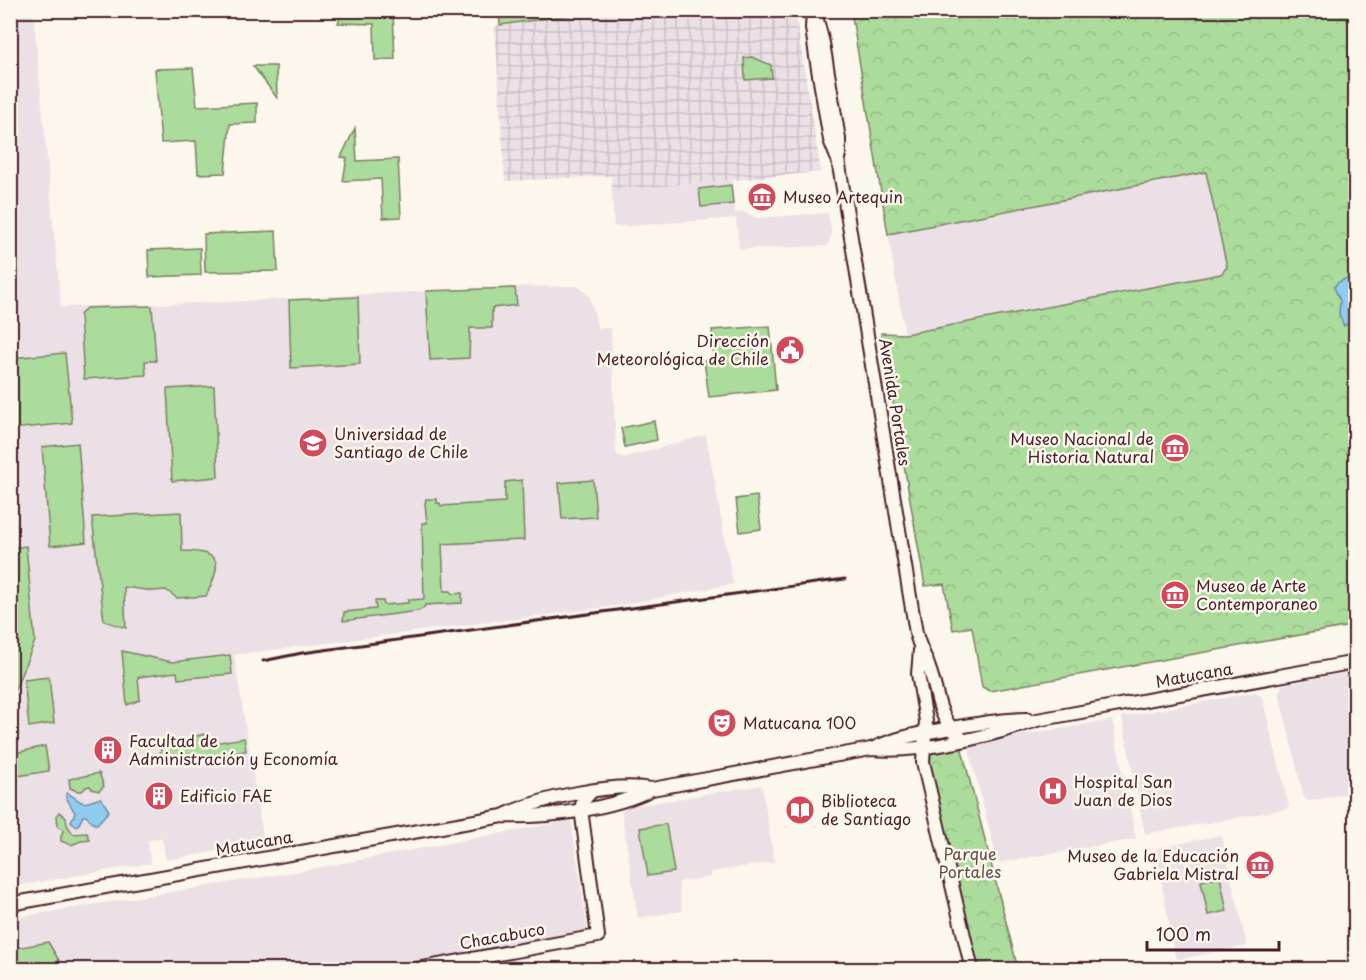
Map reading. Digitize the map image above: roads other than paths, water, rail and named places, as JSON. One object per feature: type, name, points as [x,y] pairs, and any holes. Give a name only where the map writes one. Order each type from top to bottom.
[{"type":"main road","name":"Avenida Portales","points":[[814,12],[812,28],[815,50],[830,140],[838,160],[920,650],[918,674],[926,722],[923,762],[972,969]]},
{"type":"main road","name":"Avenida Portales","points":[[920,650],[930,670],[943,716],[950,728],[963,740]]},
{"type":"main road","name":"Matucana","points":[[10,904],[502,816],[540,816],[581,809],[625,800],[652,789],[871,749],[900,750],[991,735],[1037,720],[1356,662]]},
{"type":"main road","name":"Matucana","points":[[871,749],[891,740],[950,728],[1000,720],[1037,720]]},
{"type":"main road","name":"Matucana","points":[[502,816],[533,803],[591,792],[627,786],[652,789]]},
{"type":"main road","points":[[581,809],[583,801],[591,792]]},
{"type":"main road","name":"Chacabuco","points":[[411,969],[598,936],[581,809]]},
{"type":"water","points":[[1351,276],[1355,283],[1355,315],[1353,317],[1356,320],[1355,382],[1353,372],[1355,338],[1350,322],[1344,326],[1339,314],[1340,301],[1334,287]]},
{"type":"water","points":[[68,793],[84,803],[101,798],[109,811],[97,824],[83,816],[76,826],[71,821],[75,813],[66,797]]},
{"type":"railway","points":[[263,661],[302,653],[845,579]]},
{"type":"place","name":"Museo Artequin","points":[[762,197]]},
{"type":"place","name":"Dirección Meteorológica de Chile","points":[[790,350]]},
{"type":"place","name":"Universidad de Santiago de Chile","points":[[313,443]]},
{"type":"place","name":"Museo Nacional de Historia Natural","points":[[1175,448]]},
{"type":"place","name":"Museo de Arte Contemporaneo","points":[[1175,595]]},
{"type":"place","name":"Matucana 100","points":[[722,723]]},
{"type":"place","name":"Facultad de Administración y Economía","points":[[108,750]]},
{"type":"place","name":"Hospital San Juan de Dios","points":[[1053,791]]},
{"type":"place","name":"Edificio FAE","points":[[159,796]]},
{"type":"place","name":"Biblioteca de Santiago","points":[[800,810]]},
{"type":"place","name":"Museo de la Educación Gabriela Mistral","points":[[1260,865]]},
{"type":"park label","name":"Parque Portales","points":[[970,863]]}]
